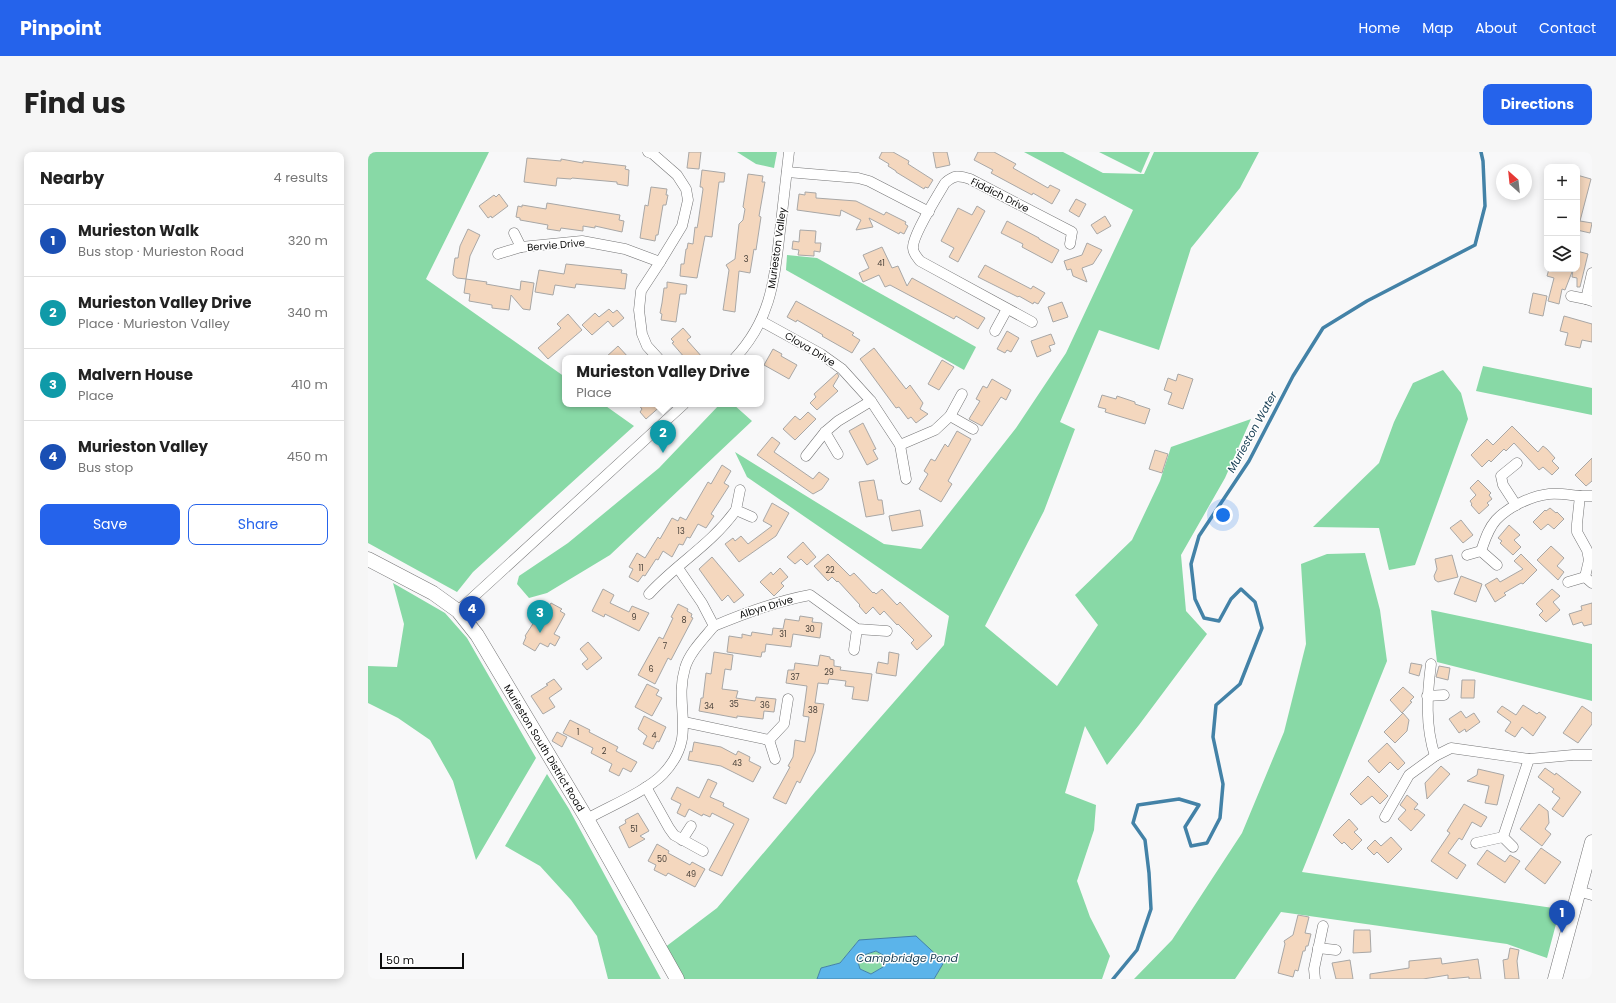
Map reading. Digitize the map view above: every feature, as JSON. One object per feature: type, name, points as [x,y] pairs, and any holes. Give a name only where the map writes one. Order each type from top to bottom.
[{"type":"street","points":[[648,152],[653,154],[677,175],[686,188],[688,200],[682,226],[641,291],[639,310],[642,334],[647,346],[655,355]]},
{"type":"street","name":"Murieston Valley","points":[[737,355],[750,339],[761,321],[774,280],[789,152]]},
{"type":"street","points":[[787,172],[863,180],[929,212]]},
{"type":"street","name":"Fiddich Drive","points":[[1032,322],[920,261],[915,255],[913,247],[916,235],[945,184],[952,177],[959,176],[970,179],[1072,232],[1070,244]]},
{"type":"street","name":"Bervie Drive","points":[[514,233],[521,248]]},
{"type":"street","name":"Bervie Drive","points":[[498,254],[521,248],[582,241],[625,249],[660,262]]},
{"type":"street","points":[[1571,296],[1589,300],[1592,273]]},
{"type":"street","points":[[995,331],[1008,309]]},
{"type":"street","name":"Clova Drive","points":[[761,321],[821,354],[842,369],[871,401],[900,445],[906,479]]},
{"type":"street","points":[[900,445],[935,430],[950,416],[962,394]]},
{"type":"street","points":[[806,456],[825,432],[838,421],[871,401]]},
{"type":"street","points":[[458,611],[681,407]]},
{"type":"street","points":[[950,416],[973,429]]},
{"type":"street","points":[[825,432],[838,454]]},
{"type":"street","points":[[1516,505],[1503,485],[1501,476],[1517,463]]},
{"type":"street","points":[[649,594],[664,578],[704,546],[724,526],[736,510],[740,490]]},
{"type":"street","points":[[1481,551],[1487,533],[1496,520],[1516,505],[1531,498],[1549,494],[1592,496]]},
{"type":"street","points":[[1568,582],[1589,580],[1589,560],[1587,550],[1577,532],[1580,496]]},
{"type":"street","points":[[736,510],[752,517]]},
{"type":"street","points":[[1467,555],[1481,551]]},
{"type":"street","points":[[1481,551],[1497,565]]},
{"type":"street","name":"Murieston South District Road","points":[[368,559],[433,593],[458,611],[477,636],[587,819],[677,979]]},
{"type":"street","points":[[678,568],[702,603],[714,626]]},
{"type":"street","name":"Albyn Drive","points":[[587,819],[646,787],[662,775],[675,758],[681,744],[684,722],[681,687],[685,666],[700,643],[714,626],[739,615],[787,599],[810,595],[857,629]]},
{"type":"street","points":[[854,650],[857,629],[887,631]]},
{"type":"street","points":[[1431,664],[1427,696],[1430,742],[1435,756]]},
{"type":"street","points":[[1427,696],[1444,695]]},
{"type":"street","points":[[769,740],[784,724],[788,699]]},
{"type":"street","points":[[684,722],[769,740]]},
{"type":"street","points":[[769,740],[775,758]]},
{"type":"street","points":[[1385,817],[1409,775],[1435,756],[1451,748],[1529,759],[1592,755]]},
{"type":"street","points":[[1503,837],[1529,759]]},
{"type":"street","points":[[646,787],[674,835],[703,851]]},
{"type":"street","points":[[682,840],[691,826]]},
{"type":"street","points":[[1476,843],[1503,837]]},
{"type":"street","points":[[1503,837],[1513,847]]},
{"type":"street","points":[[1555,979],[1592,842]]},
{"type":"street","points":[[1578,891],[1592,895]]},
{"type":"street","points":[[1315,979],[1314,968],[1323,926]]},
{"type":"street","points":[[1318,948],[1336,950]]},
{"type":"green space","points":[[368,152],[489,152],[426,279],[562,375],[562,407],[607,407],[634,426],[473,572],[457,592],[368,543]]},
{"type":"green space","points":[[737,152],[777,152],[774,168],[756,164]]},
{"type":"green space","points":[[1024,152],[1063,152],[1103,173],[1144,174],[1154,152],[1259,152],[1240,188],[1191,248],[1159,350],[1099,330],[1060,422],[1075,429],[1044,511],[985,626],[1057,686],[1098,625],[1075,595],[1132,540],[1160,481],[1171,447],[1251,419],[1225,478],[1181,555],[1186,611],[1207,634],[1107,765],[1085,726],[1065,793],[1096,805],[1094,830],[1077,881],[1090,917],[1110,956],[1102,979],[934,979],[944,962],[859,940],[840,963],[821,968],[817,979],[683,979],[664,948],[717,908],[815,792],[944,645],[949,616],[747,477],[735,452],[884,544],[921,549],[1016,428],[1066,353],[1133,210]]},
{"type":"green space","points":[[1099,152],[1150,152],[1141,173]]},
{"type":"green space","points":[[787,255],[817,258],[976,347],[964,370],[786,270]]},
{"type":"green space","points":[[1483,366],[1592,388],[1592,415],[1476,391]]},
{"type":"green space","points":[[1443,370],[1461,393],[1468,419],[1415,565],[1389,570],[1379,528],[1313,527],[1379,463],[1394,422],[1413,383]]},
{"type":"green space","points":[[717,407],[736,407],[752,421],[610,555],[547,593],[529,598],[517,584],[519,576],[568,543],[659,468]]},
{"type":"green space","points":[[1365,553],[1380,610],[1387,661],[1302,872],[1560,909],[1547,958],[1507,944],[1281,912],[1235,979],[1134,979],[1172,940],[1242,833],[1284,732],[1306,644],[1301,564],[1327,554]]},
{"type":"green space","points":[[393,583],[445,613],[467,638],[536,758],[476,860],[453,781],[430,740],[398,718],[368,703],[368,666],[397,667],[404,624]]},
{"type":"green space","points":[[1431,610],[1592,644],[1592,701],[1437,662]]},
{"type":"green space","points":[[547,774],[569,809],[661,979],[608,979],[597,936],[571,900],[540,866],[505,846]]},
{"type":"green space","points":[[876,951],[883,955],[886,962],[883,967],[871,974],[860,969],[858,962],[864,955]]},
{"type":"water","name":"Campbridge Pond","points":[[916,936],[944,962],[934,979],[817,979],[821,968],[840,963],[859,940]],"holes":[[[876,951],[883,955],[885,962],[883,967],[871,974],[860,969],[858,962],[864,955]]]},
{"type":"building","points":[[689,152],[701,152],[699,169],[687,168]]},
{"type":"building","points":[[882,152],[893,152],[909,161],[908,164],[933,180],[928,188],[925,187],[924,189],[888,166],[889,164],[879,158]]},
{"type":"building","points":[[933,152],[947,152],[950,165],[936,168]]},
{"type":"building","points":[[978,152],[994,152],[1016,164],[1013,168],[1048,188],[1050,185],[1060,190],[1052,204],[991,173],[993,170],[974,160]]},
{"type":"building","points":[[527,158],[561,161],[561,159],[583,163],[583,161],[626,166],[625,169],[629,170],[628,186],[617,184],[617,182],[572,178],[557,178],[556,186],[524,182]]},
{"type":"building","points":[[702,170],[725,173],[724,182],[719,182],[712,237],[705,236],[697,278],[680,276],[681,264],[684,264],[688,243],[693,244],[695,227],[697,228],[703,189],[700,187]]},
{"type":"building","points":[[748,174],[763,176],[762,182],[765,182],[759,216],[761,217],[756,250],[754,249],[750,273],[739,271],[735,312],[723,310],[729,270],[726,265],[735,259],[739,224],[743,220],[745,209],[743,207]]},
{"type":"building","points":[[1580,176],[1591,179],[1580,221]]},
{"type":"building","points":[[651,187],[667,189],[666,195],[668,195],[666,205],[663,205],[658,235],[656,235],[655,241],[640,238],[645,205],[648,206]]},
{"type":"building","points":[[805,192],[816,193],[816,198],[856,201],[884,215],[886,212],[906,222],[905,224],[908,226],[904,234],[900,232],[899,234],[869,218],[873,227],[856,230],[861,220],[841,210],[840,216],[797,210],[799,194],[805,195]]},
{"type":"building","points":[[499,194],[508,206],[492,218],[491,216],[488,218],[479,206],[494,195],[496,197]]},
{"type":"building","points":[[1076,199],[1086,204],[1079,217],[1069,211]]},
{"type":"building","points":[[547,203],[620,215],[619,220],[624,221],[622,232],[595,226],[595,228],[583,226],[583,231],[561,228],[560,231],[547,229],[548,225],[520,220],[520,218],[516,217],[518,206],[522,207],[522,205],[546,209]]},
{"type":"building","points":[[977,206],[985,211],[958,262],[949,257],[954,248],[941,241],[958,208],[972,215]]},
{"type":"building","points":[[1105,216],[1111,226],[1097,234],[1091,225]]},
{"type":"building","points":[[1007,221],[1059,250],[1052,263],[1022,247],[1023,244],[1001,233]]},
{"type":"building","points":[[1580,221],[1592,223],[1590,233],[1580,231]]},
{"type":"building","points":[[468,229],[480,235],[470,256],[466,279],[457,278],[453,275],[453,271],[455,258],[458,258],[460,246]]},
{"type":"building","points":[[800,230],[816,231],[815,243],[821,243],[820,252],[814,251],[814,256],[798,255],[799,250],[792,249],[793,241],[799,242]]},
{"type":"building","points":[[1087,243],[1102,250],[1093,264],[1082,268],[1087,282],[1073,276],[1071,269],[1067,270],[1064,261],[1082,255]]},
{"type":"building","points":[[882,247],[892,268],[898,266],[907,286],[912,278],[985,318],[978,329],[956,316],[954,319],[890,285],[885,287],[879,275],[863,282],[859,273],[869,268],[863,255]]},
{"type":"building","points":[[1580,252],[1588,254],[1580,287],[1577,287],[1577,278],[1572,277],[1573,272],[1580,272]]},
{"type":"building","points":[[566,264],[622,270],[621,273],[627,274],[625,289],[576,284],[575,288],[555,285],[553,295],[535,292],[539,270],[564,274]]},
{"type":"building","points":[[985,265],[1031,289],[1033,286],[1045,293],[1038,304],[1034,302],[1033,304],[1019,296],[1018,297],[978,277]]},
{"type":"building","points":[[1548,272],[1572,272],[1565,290],[1562,289],[1559,304],[1548,301],[1554,278],[1547,276]]},
{"type":"building","points":[[466,279],[487,282],[486,284],[520,290],[521,281],[534,283],[530,310],[523,309],[511,295],[509,310],[492,308],[492,305],[469,301],[470,294],[464,293]]},
{"type":"building","points":[[667,282],[687,285],[686,294],[680,294],[676,322],[661,320],[662,314],[660,313],[664,288],[667,288]]},
{"type":"building","points":[[1533,293],[1547,296],[1543,316],[1529,313]]},
{"type":"building","points":[[796,301],[854,333],[852,335],[860,340],[852,353],[797,320],[796,322],[787,317]]},
{"type":"building","points":[[1062,302],[1068,317],[1053,322],[1048,307]]},
{"type":"building","points":[[609,309],[613,313],[617,310],[624,318],[613,327],[608,321],[592,335],[582,325],[595,313],[599,317]]},
{"type":"building","points":[[568,314],[582,330],[548,359],[538,348],[561,328],[557,324]]},
{"type":"building","points":[[1564,316],[1592,324],[1592,342],[1582,340],[1580,348],[1565,345],[1568,333],[1560,331]]},
{"type":"building","points":[[683,328],[691,337],[687,340],[700,355],[682,355],[672,343],[674,342],[671,339]]},
{"type":"building","points":[[1007,331],[1019,338],[1011,352],[1007,350],[1005,353],[997,349]]},
{"type":"building","points":[[1051,334],[1055,344],[1049,346],[1051,351],[1037,357],[1031,341]]},
{"type":"building","points":[[618,346],[626,355],[608,355]]},
{"type":"building","points":[[874,348],[906,389],[910,385],[923,403],[920,409],[928,414],[916,423],[911,417],[908,419],[899,407],[896,408],[860,359]]},
{"type":"building","points":[[773,349],[782,354],[781,356],[797,365],[789,379],[764,365]]},
{"type":"building","points":[[942,360],[954,367],[939,390],[928,384]]},
{"type":"building","points":[[837,373],[839,376],[833,386],[838,391],[817,410],[810,403],[816,397],[814,394]]},
{"type":"building","points":[[1178,374],[1193,379],[1183,409],[1168,404],[1172,393],[1164,390],[1168,378],[1176,381]]},
{"type":"building","points":[[992,379],[1011,390],[1006,400],[1001,397],[982,426],[969,419],[980,401],[976,399],[983,386],[987,388]]},
{"type":"building","points":[[1102,395],[1116,399],[1117,396],[1150,409],[1145,424],[1105,412],[1106,409],[1098,407]]},
{"type":"building","points":[[640,407],[660,407],[646,419],[640,412],[642,409]]},
{"type":"building","points":[[808,412],[816,419],[795,440],[783,429],[795,416],[800,420]]},
{"type":"building","points":[[863,423],[876,449],[873,450],[878,459],[867,465],[849,431]]},
{"type":"building","points":[[1512,426],[1538,452],[1543,446],[1555,458],[1552,461],[1559,468],[1552,475],[1543,467],[1539,470],[1514,443],[1506,451],[1504,449],[1491,462],[1489,460],[1482,467],[1471,455],[1487,439],[1493,445]]},
{"type":"building","points":[[957,431],[971,439],[948,481],[952,484],[941,502],[919,489],[928,474],[924,471],[931,459],[935,461],[945,444],[948,447]]},
{"type":"building","points":[[772,437],[780,443],[774,452],[813,479],[819,472],[829,479],[822,489],[813,494],[757,455]]},
{"type":"building","points":[[1155,450],[1168,454],[1162,473],[1149,469]]},
{"type":"building","points":[[1592,458],[1592,481],[1586,486],[1575,475]]},
{"type":"building","points":[[722,465],[731,471],[724,483],[729,486],[711,514],[714,516],[706,528],[698,524],[690,538],[687,537],[683,545],[679,544],[672,557],[663,551],[658,560],[656,559],[645,576],[643,575],[638,582],[629,577],[633,569],[629,567],[637,553],[645,558],[658,537],[660,539],[672,518],[678,521],[680,517],[686,520],[708,482],[711,484]]},
{"type":"building","points":[[874,480],[878,500],[882,500],[884,514],[866,517],[859,482]]},
{"type":"building","points":[[1478,480],[1491,493],[1489,495],[1492,499],[1487,503],[1489,505],[1479,514],[1471,505],[1472,504],[1470,501],[1476,495],[1470,488]]},
{"type":"building","points":[[772,503],[789,513],[776,536],[739,562],[725,544],[733,538],[735,541],[741,536],[748,544],[772,526],[763,521]]},
{"type":"building","points":[[1550,508],[1564,519],[1554,529],[1548,524],[1541,530],[1533,522],[1545,510],[1546,511]]},
{"type":"building","points":[[920,510],[923,526],[892,531],[889,516]]},
{"type":"building","points":[[1461,520],[1473,535],[1463,543],[1450,528]]},
{"type":"building","points":[[1509,525],[1520,535],[1514,540],[1521,547],[1513,555],[1500,543],[1502,541],[1498,538]]},
{"type":"building","points":[[803,542],[816,557],[807,565],[801,559],[795,564],[787,557]]},
{"type":"building","points":[[1551,546],[1564,558],[1557,566],[1564,572],[1558,580],[1537,560]]},
{"type":"building","points":[[828,554],[850,576],[854,573],[873,593],[874,592],[876,594],[882,589],[897,605],[900,602],[932,636],[917,650],[911,643],[914,640],[884,611],[880,615],[873,607],[866,614],[859,606],[860,605],[838,581],[837,582],[832,577],[828,581],[814,566]]},
{"type":"building","points":[[1521,554],[1537,570],[1523,584],[1521,583],[1504,593],[1506,595],[1495,602],[1485,585],[1497,578],[1500,582],[1523,569],[1514,561]]},
{"type":"building","points":[[1452,555],[1458,577],[1438,582],[1435,580],[1434,576],[1437,569],[1435,559]]},
{"type":"building","points":[[712,557],[744,595],[734,603],[728,595],[722,601],[699,569]]},
{"type":"building","points":[[780,568],[788,577],[781,583],[784,586],[774,596],[760,582],[771,572],[773,575]]},
{"type":"building","points":[[1461,576],[1482,584],[1476,602],[1454,594]]},
{"type":"building","points":[[603,589],[614,595],[610,603],[629,612],[632,606],[649,613],[639,631],[605,614],[604,617],[592,611]]},
{"type":"building","points":[[1552,589],[1560,596],[1553,602],[1560,610],[1546,622],[1539,615],[1543,611],[1536,604]]},
{"type":"building","points":[[551,603],[562,609],[560,611],[565,614],[554,634],[560,637],[555,646],[550,643],[548,647],[540,643],[535,651],[523,644],[526,637],[525,636],[536,619],[541,621]]},
{"type":"building","points":[[1592,603],[1592,624],[1584,626],[1582,622],[1573,625],[1569,614],[1582,610],[1581,606]]},
{"type":"building","points":[[678,604],[688,609],[687,611],[692,614],[691,617],[693,618],[671,660],[668,658],[655,684],[638,675],[659,637],[663,639],[673,618],[671,617]]},
{"type":"building","points":[[800,616],[813,618],[812,622],[822,623],[820,638],[793,634],[791,647],[766,644],[765,652],[762,652],[761,657],[727,652],[729,636],[742,638],[742,634],[751,636],[752,632],[772,635],[773,628],[783,629],[785,619],[799,621]]},
{"type":"building","points":[[588,642],[602,658],[587,670],[582,664],[588,659],[580,649]]},
{"type":"building","points":[[714,652],[733,655],[731,670],[725,669],[722,689],[738,691],[736,698],[755,701],[756,697],[776,699],[774,712],[764,711],[763,719],[737,716],[737,718],[699,711],[701,698],[703,698],[706,673],[711,674]]},
{"type":"building","points":[[889,652],[899,654],[896,676],[876,673],[878,662],[888,664]]},
{"type":"building","points":[[820,655],[830,657],[830,659],[834,660],[834,666],[841,667],[840,670],[872,674],[868,701],[852,699],[854,687],[845,686],[846,681],[829,679],[828,684],[818,683],[815,703],[824,704],[815,752],[800,783],[797,781],[786,804],[773,798],[790,767],[788,766],[793,757],[795,740],[805,742],[809,717],[803,716],[807,686],[786,683],[788,670],[794,670],[795,663],[818,666]]},
{"type":"building","points":[[1411,663],[1422,665],[1419,676],[1409,673]]},
{"type":"building","points":[[1439,666],[1450,668],[1448,680],[1436,677]]},
{"type":"building","points":[[554,679],[562,689],[549,698],[555,707],[543,714],[531,696],[548,685],[546,684]]},
{"type":"building","points":[[1462,680],[1475,680],[1474,698],[1461,698]]},
{"type":"building","points":[[647,684],[659,690],[656,695],[662,698],[652,716],[635,707]]},
{"type":"building","points":[[1403,687],[1414,697],[1410,701],[1412,702],[1402,713],[1390,700]]},
{"type":"building","points":[[1523,705],[1537,714],[1539,712],[1546,717],[1533,736],[1522,727],[1515,737],[1505,731],[1511,722],[1497,712],[1502,706],[1516,715]]},
{"type":"building","points":[[1582,706],[1592,713],[1592,724],[1578,743],[1563,733]]},
{"type":"building","points":[[1461,711],[1466,718],[1474,713],[1480,722],[1466,732],[1465,729],[1459,733],[1449,719]]},
{"type":"building","points":[[1403,713],[1409,720],[1407,731],[1395,743],[1384,732]]},
{"type":"building","points":[[644,716],[666,727],[659,742],[657,741],[653,749],[643,744],[647,736],[638,729]]},
{"type":"building","points":[[570,720],[618,747],[616,751],[637,762],[631,772],[623,768],[619,776],[609,771],[612,764],[591,753],[593,748],[563,733]]},
{"type":"building","points":[[557,732],[567,737],[562,747],[552,741]]},
{"type":"building","points":[[694,742],[721,747],[736,755],[738,751],[750,757],[749,761],[761,767],[753,782],[721,766],[688,760],[690,751],[692,752]]},
{"type":"building","points":[[1387,743],[1405,763],[1398,770],[1390,762],[1379,773],[1368,761]]},
{"type":"building","points":[[1441,766],[1450,774],[1427,799],[1425,783]]},
{"type":"building","points":[[1545,768],[1555,775],[1556,773],[1581,792],[1563,817],[1552,809],[1560,798],[1552,792],[1554,789],[1538,777]]},
{"type":"building","points":[[1478,769],[1504,775],[1497,805],[1485,803],[1489,786],[1467,781],[1477,775]]},
{"type":"building","points":[[1368,776],[1388,796],[1380,804],[1372,796],[1361,805],[1350,794]]},
{"type":"building","points":[[708,779],[717,783],[710,797],[724,803],[723,806],[749,819],[722,876],[709,870],[734,824],[712,813],[710,817],[703,814],[702,816],[689,809],[685,817],[677,813],[681,804],[671,799],[677,787],[699,798]]},
{"type":"building","points":[[1407,795],[1418,804],[1414,809],[1417,809],[1425,815],[1411,831],[1398,819],[1406,810],[1400,805]]},
{"type":"building","points":[[1464,804],[1487,817],[1481,827],[1472,822],[1462,840],[1459,838],[1448,853],[1466,865],[1457,879],[1431,861],[1450,833],[1447,831]]},
{"type":"building","points":[[1539,804],[1548,811],[1549,823],[1545,829],[1551,834],[1542,846],[1520,829]]},
{"type":"building","points":[[638,813],[649,831],[640,836],[645,839],[629,848],[619,827],[626,823],[625,820]]},
{"type":"building","points":[[1349,819],[1358,829],[1354,832],[1362,840],[1352,850],[1344,842],[1342,844],[1333,835]]},
{"type":"building","points":[[1391,837],[1402,849],[1388,863],[1377,852],[1374,855],[1367,848],[1375,840],[1381,846]]},
{"type":"building","points":[[657,844],[669,851],[668,853],[690,865],[692,862],[705,869],[695,887],[668,873],[666,876],[654,870],[656,865],[648,861]]},
{"type":"building","points":[[1541,848],[1561,862],[1545,884],[1525,869]]},
{"type":"building","points":[[1487,850],[1505,862],[1510,855],[1520,861],[1505,883],[1477,864]]},
{"type":"building","points":[[1298,915],[1309,917],[1305,933],[1311,934],[1308,946],[1306,946],[1305,951],[1303,951],[1298,971],[1295,970],[1293,977],[1278,973],[1285,944],[1284,941],[1293,935]]},
{"type":"building","points":[[1354,930],[1370,930],[1371,952],[1353,953]]},
{"type":"building","points":[[1510,948],[1519,950],[1517,961],[1519,979],[1505,979],[1503,960],[1508,959]]},
{"type":"building","points":[[1441,958],[1442,964],[1478,959],[1481,979],[1469,979],[1469,977],[1448,979],[1448,975],[1423,979],[1370,979],[1370,974],[1409,968],[1409,961]]},
{"type":"building","points":[[1350,960],[1353,979],[1336,979],[1332,963]]},
{"type":"waterway","name":"Murieston Water","points":[[1113,979],[1137,950],[1151,909],[1145,840],[1133,823],[1138,805],[1179,799],[1199,805],[1185,827],[1191,846],[1207,843],[1220,818],[1223,784],[1213,737],[1216,705],[1240,684],[1262,628],[1255,602],[1241,589],[1231,599],[1219,621],[1204,618],[1195,599],[1191,564],[1199,536],[1249,461],[1293,376],[1323,328],[1367,301],[1475,245],[1485,206],[1483,161],[1481,152]]},
{"type":"place","name":"Murieston Valley Drive","points":[[663,453]]},
{"type":"place","name":"Murieston Valley","points":[[472,629]]},
{"type":"place","name":"Malvern House","points":[[540,633]]},
{"type":"place","name":"Murieston Walk","points":[[1562,933]]}]
